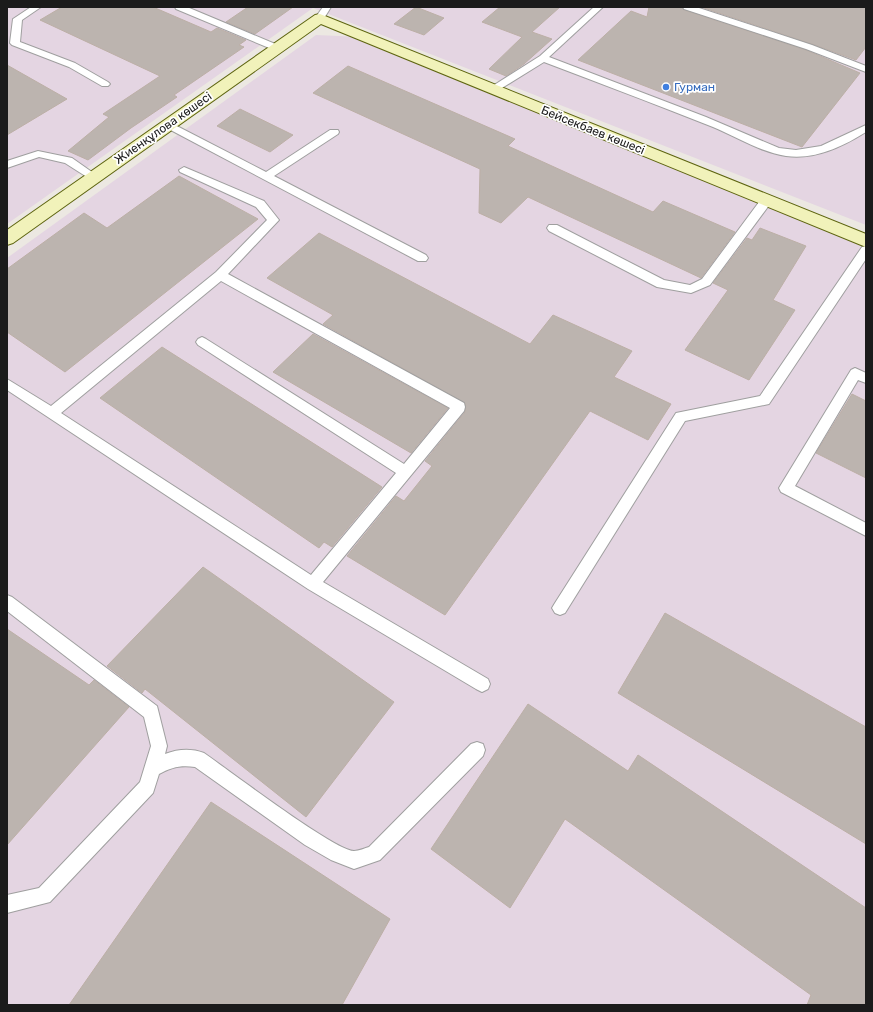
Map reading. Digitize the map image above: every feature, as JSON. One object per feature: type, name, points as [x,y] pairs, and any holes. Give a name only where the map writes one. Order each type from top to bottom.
[{"type":"street","name":"Жиенқұлова көшесі","points":[[7,239],[277,48],[324,12]]},
{"type":"street","name":"Бейсекбаев көшесі","points":[[324,12],[494,89],[866,241]]},
{"type":"lane","points":[[37,7],[18,18],[15,43],[72,65],[105,84]]},
{"type":"lane","points":[[180,7],[277,48]]},
{"type":"lane","points":[[494,89],[543,58],[599,7]]},
{"type":"lane","points":[[687,7],[809,47],[865,70]]},
{"type":"lane","points":[[543,58],[726,128],[777,150],[795,153],[817,151],[838,145],[866,128]]},
{"type":"lane","points":[[169,125],[422,258]]},
{"type":"lane","points":[[267,176],[334,132]]},
{"type":"lane","points":[[7,166],[38,154],[68,160],[94,177]]},
{"type":"lane","points":[[52,413],[220,275],[273,220],[260,204],[184,170]]},
{"type":"lane","points":[[553,228],[661,284],[690,289],[706,282],[766,201]]},
{"type":"lane","points":[[560,608],[681,417],[764,400],[866,250]]},
{"type":"lane","points":[[220,275],[459,407],[313,584]]},
{"type":"lane","points":[[202,342],[406,472]]},
{"type":"lane","points":[[866,378],[855,373],[786,488],[866,530]]},
{"type":"lane","points":[[7,384],[313,584],[482,684]]},
{"type":"lane","points":[[7,602],[151,712],[159,746],[147,787],[44,896],[7,904]]},
{"type":"lane","points":[[153,768],[170,759],[181,757],[198,760],[311,839],[337,854],[354,860],[374,854],[477,750]]},
{"type":"shaded area","points":[[7,7],[866,7],[866,225],[313,8],[7,224]]},
{"type":"shaded area","points":[[316,35],[361,37],[866,241],[866,1005],[7,1005],[7,258]]},
{"type":"building","points":[[62,7],[153,7],[211,32],[217,28],[246,40],[239,45],[244,47],[174,95],[177,97],[131,128],[88,160],[68,151],[109,117],[103,114],[160,76],[40,20]]},
{"type":"building","points":[[248,7],[293,7],[255,34],[226,22]]},
{"type":"building","points":[[416,7],[444,18],[424,35],[394,24]]},
{"type":"building","points":[[500,7],[560,7],[532,32],[552,39],[524,64],[506,76],[489,69],[522,37],[482,22]]},
{"type":"building","points":[[649,7],[682,7],[684,10],[806,50],[860,73],[802,147],[578,60],[631,11],[647,17]]},
{"type":"building","points":[[701,7],[866,7],[866,47],[856,60]]},
{"type":"building","points":[[7,65],[67,99],[7,135]]},
{"type":"building","points":[[348,66],[515,139],[508,146],[653,212],[663,201],[735,232],[701,278],[528,197],[501,223],[479,213],[480,169],[313,93]]},
{"type":"building","points":[[240,109],[293,135],[270,152],[217,126]]},
{"type":"building","points":[[179,176],[258,219],[65,372],[7,332],[7,269],[84,213],[107,228]]},
{"type":"building","points":[[760,228],[806,246],[773,300],[795,310],[749,380],[685,350],[728,290],[713,283],[747,238],[752,240]]},
{"type":"building","points":[[319,233],[530,344],[553,315],[632,351],[614,377],[671,404],[648,440],[590,411],[445,615],[347,556],[396,496],[404,501],[432,466],[425,461],[465,412],[465,403],[323,324],[333,315],[267,278]]},
{"type":"building","points":[[313,334],[448,408],[411,453],[273,372]]},
{"type":"building","points":[[162,347],[382,487],[332,547],[324,542],[319,548],[100,398]]},
{"type":"building","points":[[852,394],[866,401],[866,478],[816,453]]},
{"type":"building","points":[[203,567],[394,702],[306,817],[145,689],[142,693],[107,666]]},
{"type":"building","points":[[665,613],[866,727],[866,844],[618,693]]},
{"type":"building","points":[[7,629],[89,685],[94,680],[129,707],[7,845]]},
{"type":"building","points":[[528,704],[628,771],[638,755],[866,908],[866,1005],[807,1005],[811,995],[565,819],[510,908],[431,849]]},
{"type":"building","points":[[211,802],[390,919],[342,1005],[69,1005]]},
{"type":"place","name":"Гурман","points":[[666,87]]}]
